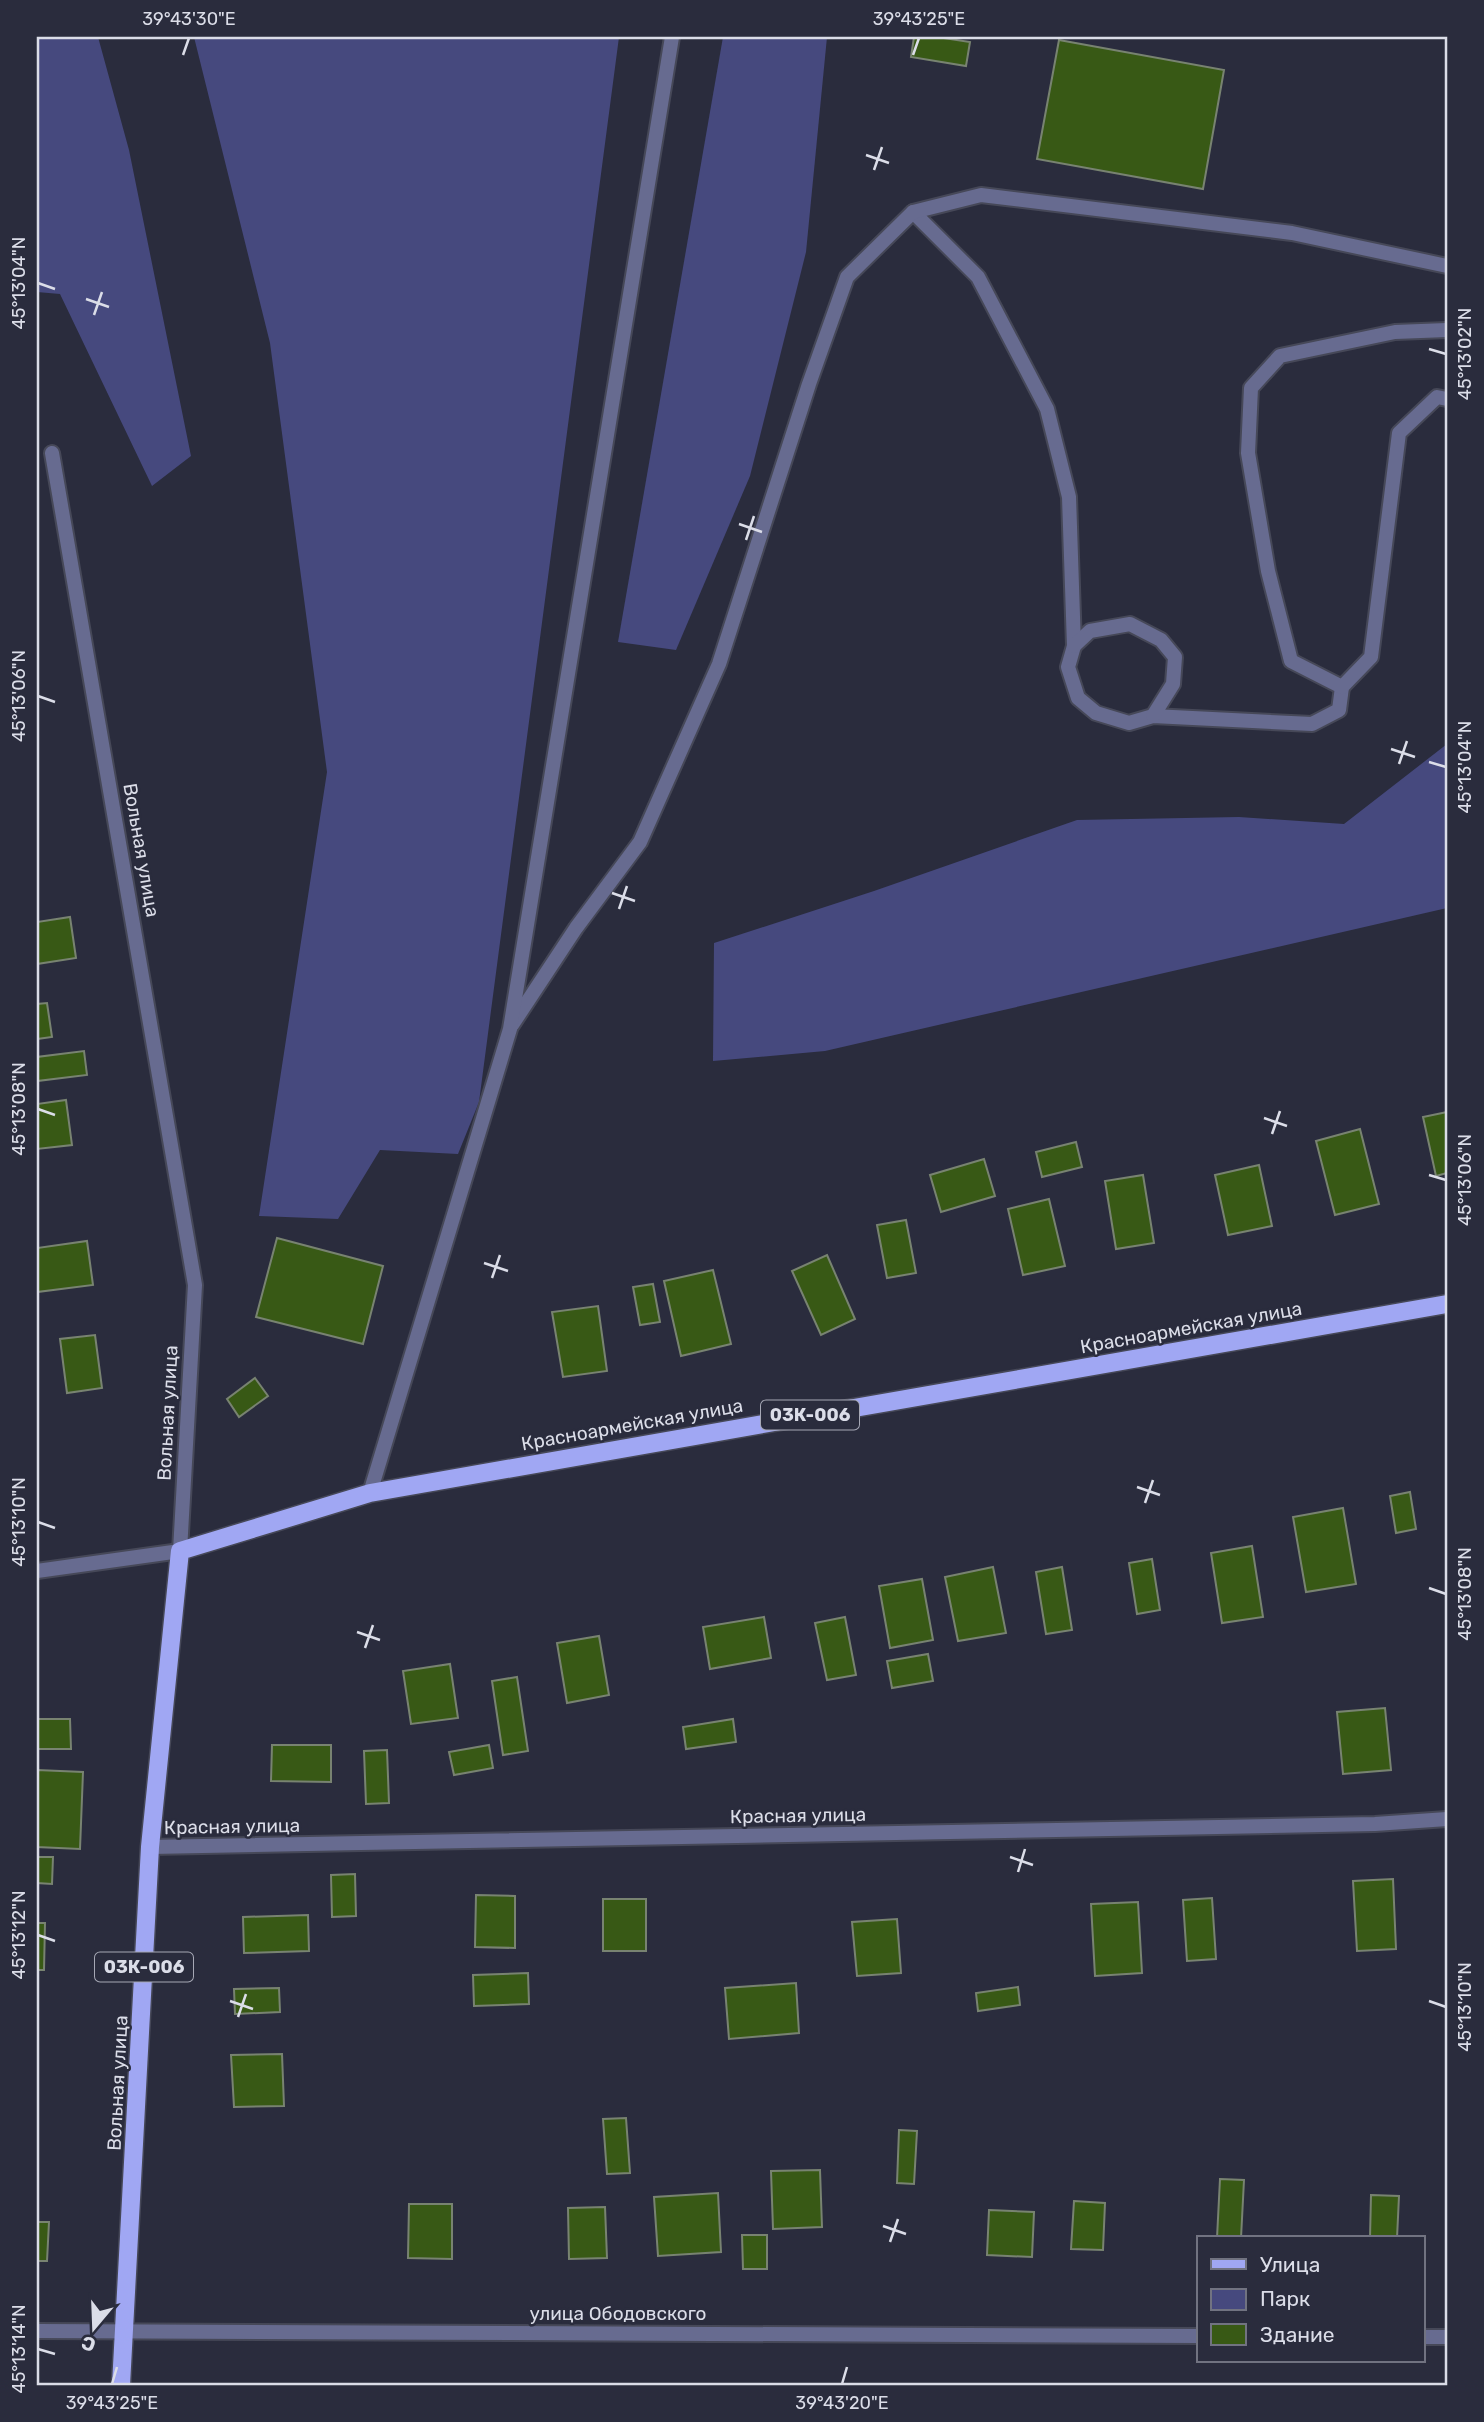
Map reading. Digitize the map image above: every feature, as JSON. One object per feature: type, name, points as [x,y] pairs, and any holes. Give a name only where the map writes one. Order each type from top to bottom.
[{"type":"main road","name":"Красноармейская улица","points":[[180,1550],[370,1493],[1447,1304]]},
{"type":"main road","name":"Вольная улица","points":[[121,2385],[150,1847],[180,1550]]},
{"type":"street","points":[[370,1493],[510,1029],[672,37]]},
{"type":"street","points":[[510,1029],[576,928],[640,842],[719,664],[808,384],[847,277],[913,212],[981,195],[1292,233],[1447,266]]},
{"type":"street","points":[[913,212],[978,277],[1047,409],[1069,498],[1074,646],[1068,667],[1078,698],[1096,713],[1129,723],[1153,716],[1312,724],[1339,710],[1342,687],[1371,657],[1399,433],[1437,397],[1447,399]]},
{"type":"street","points":[[1342,687],[1291,661],[1268,571],[1248,453],[1251,388],[1280,356],[1395,332],[1447,330]]},
{"type":"street","name":"Вольная улица","points":[[52,453],[195,1285],[180,1550]]},
{"type":"street","points":[[1074,646],[1090,631],[1130,624],[1161,640],[1175,657],[1173,684],[1153,716]]},
{"type":"street","name":"Красноармейская улица","points":[[37,1571],[180,1550]]},
{"type":"street","name":"Красная улица","points":[[150,1847],[1362,1824],[1447,1819]]},
{"type":"street","name":"улица Ободовского","points":[[37,2331],[124,2329],[1197,2336]]},
{"type":"street","points":[[1424,2337],[1447,2337]]},
{"type":"green space","points":[[37,37],[98,37],[129,150],[191,456],[152,486],[60,294],[37,292]]},
{"type":"green space","points":[[194,37],[619,37],[479,1102],[458,1154],[380,1150],[338,1219],[259,1216],[327,772],[270,343]]},
{"type":"green space","points":[[723,37],[827,37],[806,252],[750,476],[676,650],[618,642]]},
{"type":"green space","points":[[1447,744],[1447,908],[825,1051],[713,1061],[714,943],[1077,820],[1239,817],[1344,824]]},
{"type":"building","points":[[914,37],[970,42],[966,66],[911,57]]},
{"type":"building","points":[[1059,40],[1224,70],[1203,189],[1037,159]]},
{"type":"building","points":[[70,917],[76,958],[37,964],[37,922]]},
{"type":"building","points":[[47,1003],[52,1037],[37,1039],[37,1004]]},
{"type":"building","points":[[84,1051],[87,1075],[37,1081],[37,1057]]},
{"type":"building","points":[[66,1100],[72,1145],[37,1149],[37,1104]]},
{"type":"building","points":[[1447,1112],[1447,1173],[1436,1176],[1423,1117]]},
{"type":"building","points":[[1360,1129],[1379,1204],[1335,1215],[1316,1141]]},
{"type":"building","points":[[1076,1142],[1082,1167],[1042,1177],[1036,1152]]},
{"type":"building","points":[[984,1159],[995,1196],[941,1212],[930,1175]]},
{"type":"building","points":[[1259,1165],[1272,1226],[1228,1235],[1215,1175]]},
{"type":"building","points":[[1143,1175],[1154,1243],[1116,1249],[1105,1181]]},
{"type":"building","points":[[1049,1199],[1065,1266],[1023,1275],[1008,1209]]},
{"type":"building","points":[[906,1220],[916,1273],[887,1278],[877,1225]]},
{"type":"building","points":[[277,1238],[383,1266],[363,1344],[256,1317]]},
{"type":"building","points":[[87,1241],[93,1285],[37,1292],[37,1248]]},
{"type":"building","points":[[827,1255],[855,1319],[821,1335],[792,1271]]},
{"type":"building","points":[[713,1270],[731,1344],[681,1356],[664,1281]]},
{"type":"building","points":[[653,1284],[660,1322],[640,1325],[633,1287]]},
{"type":"building","points":[[598,1306],[607,1371],[563,1377],[552,1312]]},
{"type":"building","points":[[95,1335],[102,1388],[67,1393],[60,1339]]},
{"type":"building","points":[[255,1378],[268,1396],[239,1417],[227,1399]]},
{"type":"building","points":[[1410,1492],[1416,1529],[1396,1533],[1390,1496]]},
{"type":"building","points":[[1343,1508],[1356,1584],[1306,1592],[1293,1517]]},
{"type":"building","points":[[1252,1546],[1263,1617],[1222,1623],[1211,1553]]},
{"type":"building","points":[[1152,1559],[1160,1610],[1137,1614],[1129,1563]]},
{"type":"building","points":[[993,1567],[1006,1633],[958,1641],[945,1577]]},
{"type":"building","points":[[1062,1567],[1072,1630],[1046,1634],[1036,1572]]},
{"type":"building","points":[[922,1579],[933,1640],[890,1648],[879,1586]]},
{"type":"building","points":[[764,1617],[771,1658],[710,1669],[703,1627]]},
{"type":"building","points":[[845,1617],[856,1675],[827,1680],[815,1623]]},
{"type":"building","points":[[599,1636],[609,1695],[567,1703],[557,1643]]},
{"type":"building","points":[[928,1654],[933,1681],[892,1688],[887,1661]]},
{"type":"building","points":[[450,1664],[458,1718],[411,1724],[403,1671]]},
{"type":"building","points":[[517,1677],[528,1751],[503,1755],[492,1681]]},
{"type":"building","points":[[1385,1708],[1391,1770],[1343,1774],[1337,1712]]},
{"type":"building","points":[[37,1719],[70,1719],[71,1749],[37,1749]]},
{"type":"building","points":[[733,1719],[736,1742],[686,1749],[683,1727]]},
{"type":"building","points":[[272,1745],[331,1745],[331,1782],[271,1781]]},
{"type":"building","points":[[489,1745],[493,1768],[454,1775],[449,1752]]},
{"type":"building","points":[[387,1750],[389,1803],[366,1804],[364,1751]]},
{"type":"building","points":[[37,1770],[83,1772],[80,1849],[37,1847]]},
{"type":"building","points":[[37,1857],[53,1857],[52,1884],[37,1883]]},
{"type":"building","points":[[355,1874],[356,1916],[332,1917],[331,1875]]},
{"type":"building","points":[[1393,1879],[1396,1949],[1357,1951],[1353,1881]]},
{"type":"building","points":[[476,1895],[515,1896],[515,1948],[475,1947]]},
{"type":"building","points":[[1212,1898],[1216,1959],[1187,1961],[1183,1900]]},
{"type":"building","points":[[603,1899],[646,1899],[646,1951],[603,1951]]},
{"type":"building","points":[[1138,1902],[1142,1973],[1095,1976],[1091,1904]]},
{"type":"building","points":[[308,1915],[309,1951],[244,1953],[243,1917]]},
{"type":"building","points":[[897,1919],[901,1973],[857,1976],[852,1922]]},
{"type":"building","points":[[37,1923],[45,1923],[44,1970],[37,1970]]},
{"type":"building","points":[[528,1973],[529,2004],[474,2006],[473,1975]]},
{"type":"building","points":[[796,1983],[799,2033],[729,2039],[725,1988]]},
{"type":"building","points":[[1018,1987],[1020,2005],[978,2011],[976,1993]]},
{"type":"building","points":[[279,1988],[280,2012],[235,2014],[234,1989]]},
{"type":"building","points":[[282,2054],[284,2106],[234,2107],[231,2055]]},
{"type":"building","points":[[626,2118],[630,2173],[607,2174],[603,2119]]},
{"type":"building","points":[[899,2130],[917,2131],[914,2184],[897,2183]]},
{"type":"building","points":[[820,2170],[822,2227],[773,2229],[771,2171]]},
{"type":"building","points":[[1220,2179],[1244,2180],[1241,2236],[1217,2236]]},
{"type":"building","points":[[718,2193],[721,2252],[658,2256],[654,2197]]},
{"type":"building","points":[[1371,2195],[1399,2196],[1397,2236],[1370,2236]]},
{"type":"building","points":[[1074,2201],[1105,2203],[1103,2250],[1071,2249]]},
{"type":"building","points":[[409,2204],[452,2204],[452,2259],[408,2258]]},
{"type":"building","points":[[605,2207],[607,2258],[569,2259],[568,2208]]},
{"type":"building","points":[[989,2210],[1034,2212],[1032,2257],[987,2255]]},
{"type":"building","points":[[37,2222],[49,2222],[47,2261],[37,2261]]},
{"type":"building","points":[[742,2235],[767,2235],[767,2269],[743,2269]]}]
